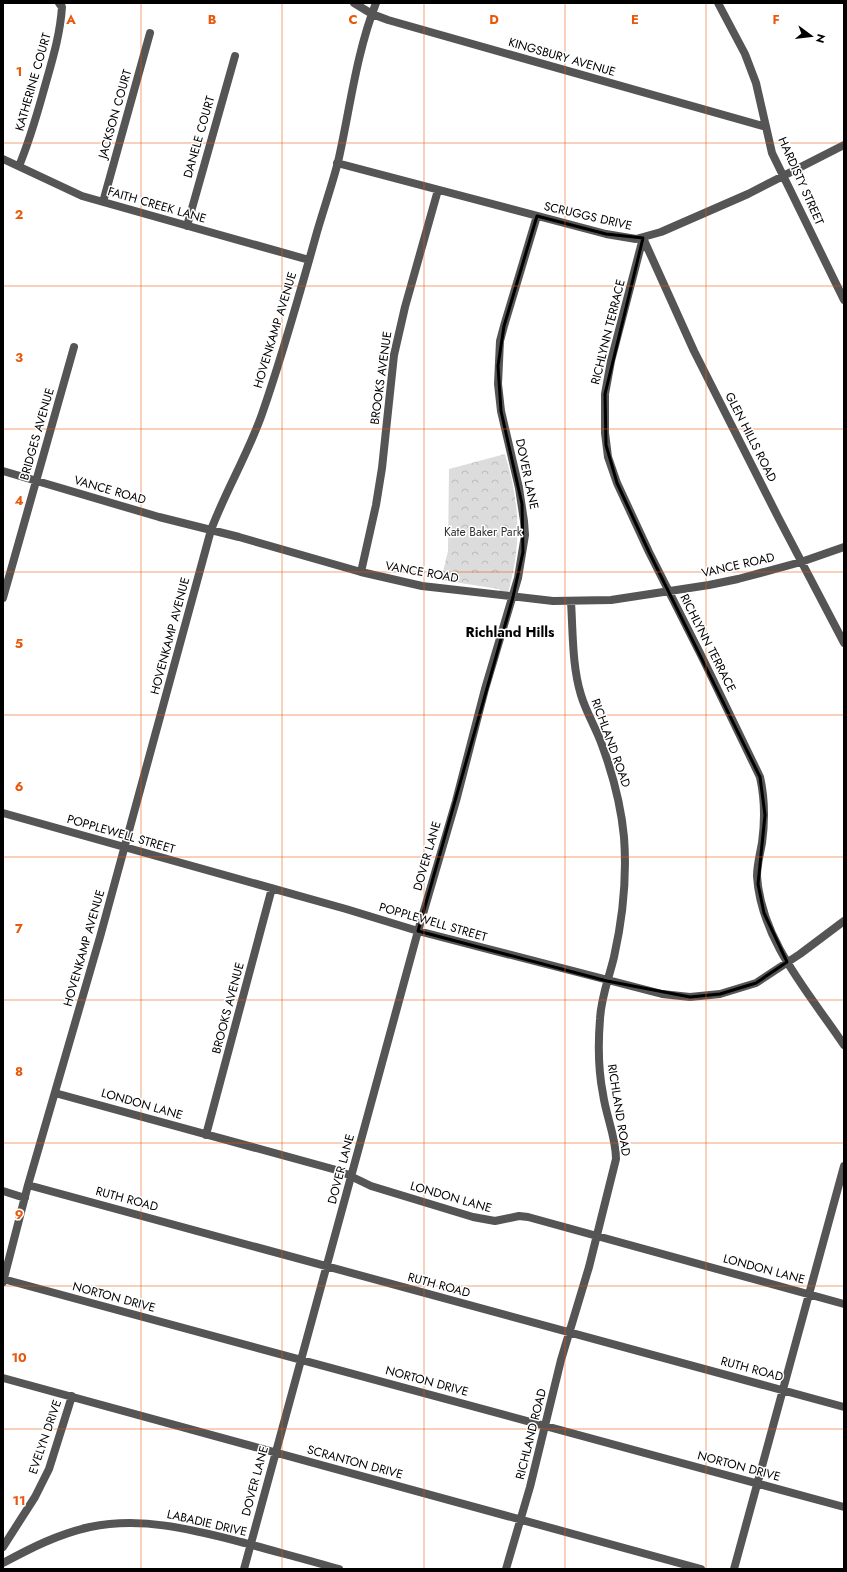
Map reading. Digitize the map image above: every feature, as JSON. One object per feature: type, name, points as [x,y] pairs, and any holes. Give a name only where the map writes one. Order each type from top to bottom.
[{"type":"street","name":"KATHERINE COURT","points":[[18,166],[28,146],[57,45],[62,7],[59,3]]},
{"type":"street","name":"KINGSBURY AVENUE","points":[[354,3],[372,14],[395,22],[766,127]]},
{"type":"street","name":"HOVENKAMP AVENUE","points":[[3,1280],[28,1185],[125,848],[211,530],[220,506],[245,457],[262,414],[337,163],[348,107],[376,3]]},
{"type":"street","name":"HARDISTY STREET","points":[[718,3],[745,54],[756,83],[772,152],[844,300]]},
{"type":"street","name":"JACKSON COURT","points":[[103,202],[150,33]]},
{"type":"street","name":"DANELE COURT","points":[[187,226],[235,56]]},
{"type":"street","name":"SCRUGGS DRIVE","points":[[337,163],[606,234],[636,239],[643,238],[681,224],[784,177],[844,145]]},
{"type":"street","name":"FAITH CREEK LANE","points":[[3,159],[82,196],[309,260]]},
{"type":"street","name":"BROOKS AVENUE","points":[[361,572],[376,505],[382,468],[394,355],[405,307],[438,190]]},
{"type":"street","name":"DOVER LANE","points":[[244,1569],[300,1359],[418,931],[456,801],[485,689],[513,597],[523,552],[524,521],[520,493],[501,411],[498,366],[500,341],[537,216]]},
{"type":"street","name":"GLEN HILLS ROAD","points":[[643,238],[694,351],[844,643]]},
{"type":"street","name":"RICHLYNN TERRACE","points":[[643,238],[610,368],[605,394],[605,434],[608,457],[617,483],[649,552],[760,777],[764,796],[765,815],[758,862],[758,884],[764,913],[774,938],[787,962],[844,1045]]},
{"type":"street","name":"BRIDGES AVENUE","points":[[3,598],[74,347]]},
{"type":"street","name":"VANCE ROAD","points":[[3,471],[159,517],[361,572],[422,586],[513,597],[571,602],[611,600],[669,592],[738,579],[802,562],[844,547]]},
{"type":"street","name":"RICHLAND ROAD","points":[[506,1569],[616,1159],[616,1150],[603,1095],[599,1063],[600,1017],[602,1001],[619,936],[623,904],[625,858],[624,836],[618,796],[602,745],[580,690],[574,656],[571,602]]},
{"type":"street","name":"POPPLEWELL STREET","points":[[3,813],[272,888],[418,931],[662,994],[690,997],[720,994],[756,984],[844,921]]},
{"type":"street","name":"BROOKS AVENUE","points":[[206,1135],[272,888]]},
{"type":"street","name":"LONDON LANE","points":[[55,1093],[340,1171],[371,1186],[473,1217],[494,1221],[519,1216],[528,1217],[844,1304]]},
{"type":"street","points":[[734,1569],[844,1166]]},
{"type":"street","name":"RUTH ROAD","points":[[28,1185],[844,1407]]},
{"type":"street","points":[[3,1191],[25,1198]]},
{"type":"street","name":"NORTON DRIVE","points":[[3,1280],[545,1425],[844,1507]]},
{"type":"street","name":"SCRANTON DRIVE","points":[[3,1378],[702,1569]]},
{"type":"street","name":"EVELYN DRIVE","points":[[3,1547],[35,1497],[49,1469],[72,1396]]},
{"type":"street","name":"LABADIE DRIVE","points":[[3,1563],[35,1546],[64,1534],[90,1527],[152,1523],[190,1528],[339,1569]]},
{"type":"highlighted area","points":[[537,216],[606,234],[643,238],[605,394],[606,445],[617,483],[649,552],[760,777],[765,815],[758,884],[764,913],[787,962],[756,983],[720,994],[690,997],[607,981],[418,931],[513,597],[523,552],[522,504],[501,411],[498,366],[504,326]]},
{"type":"green space","name":"Kate Baker Park","points":[[505,454],[514,490],[517,524],[516,557],[508,593],[500,591],[499,589],[441,580],[448,551],[449,469]]},
{"type":"district","name":"Richland Hills","points":[[510,632]]}]
